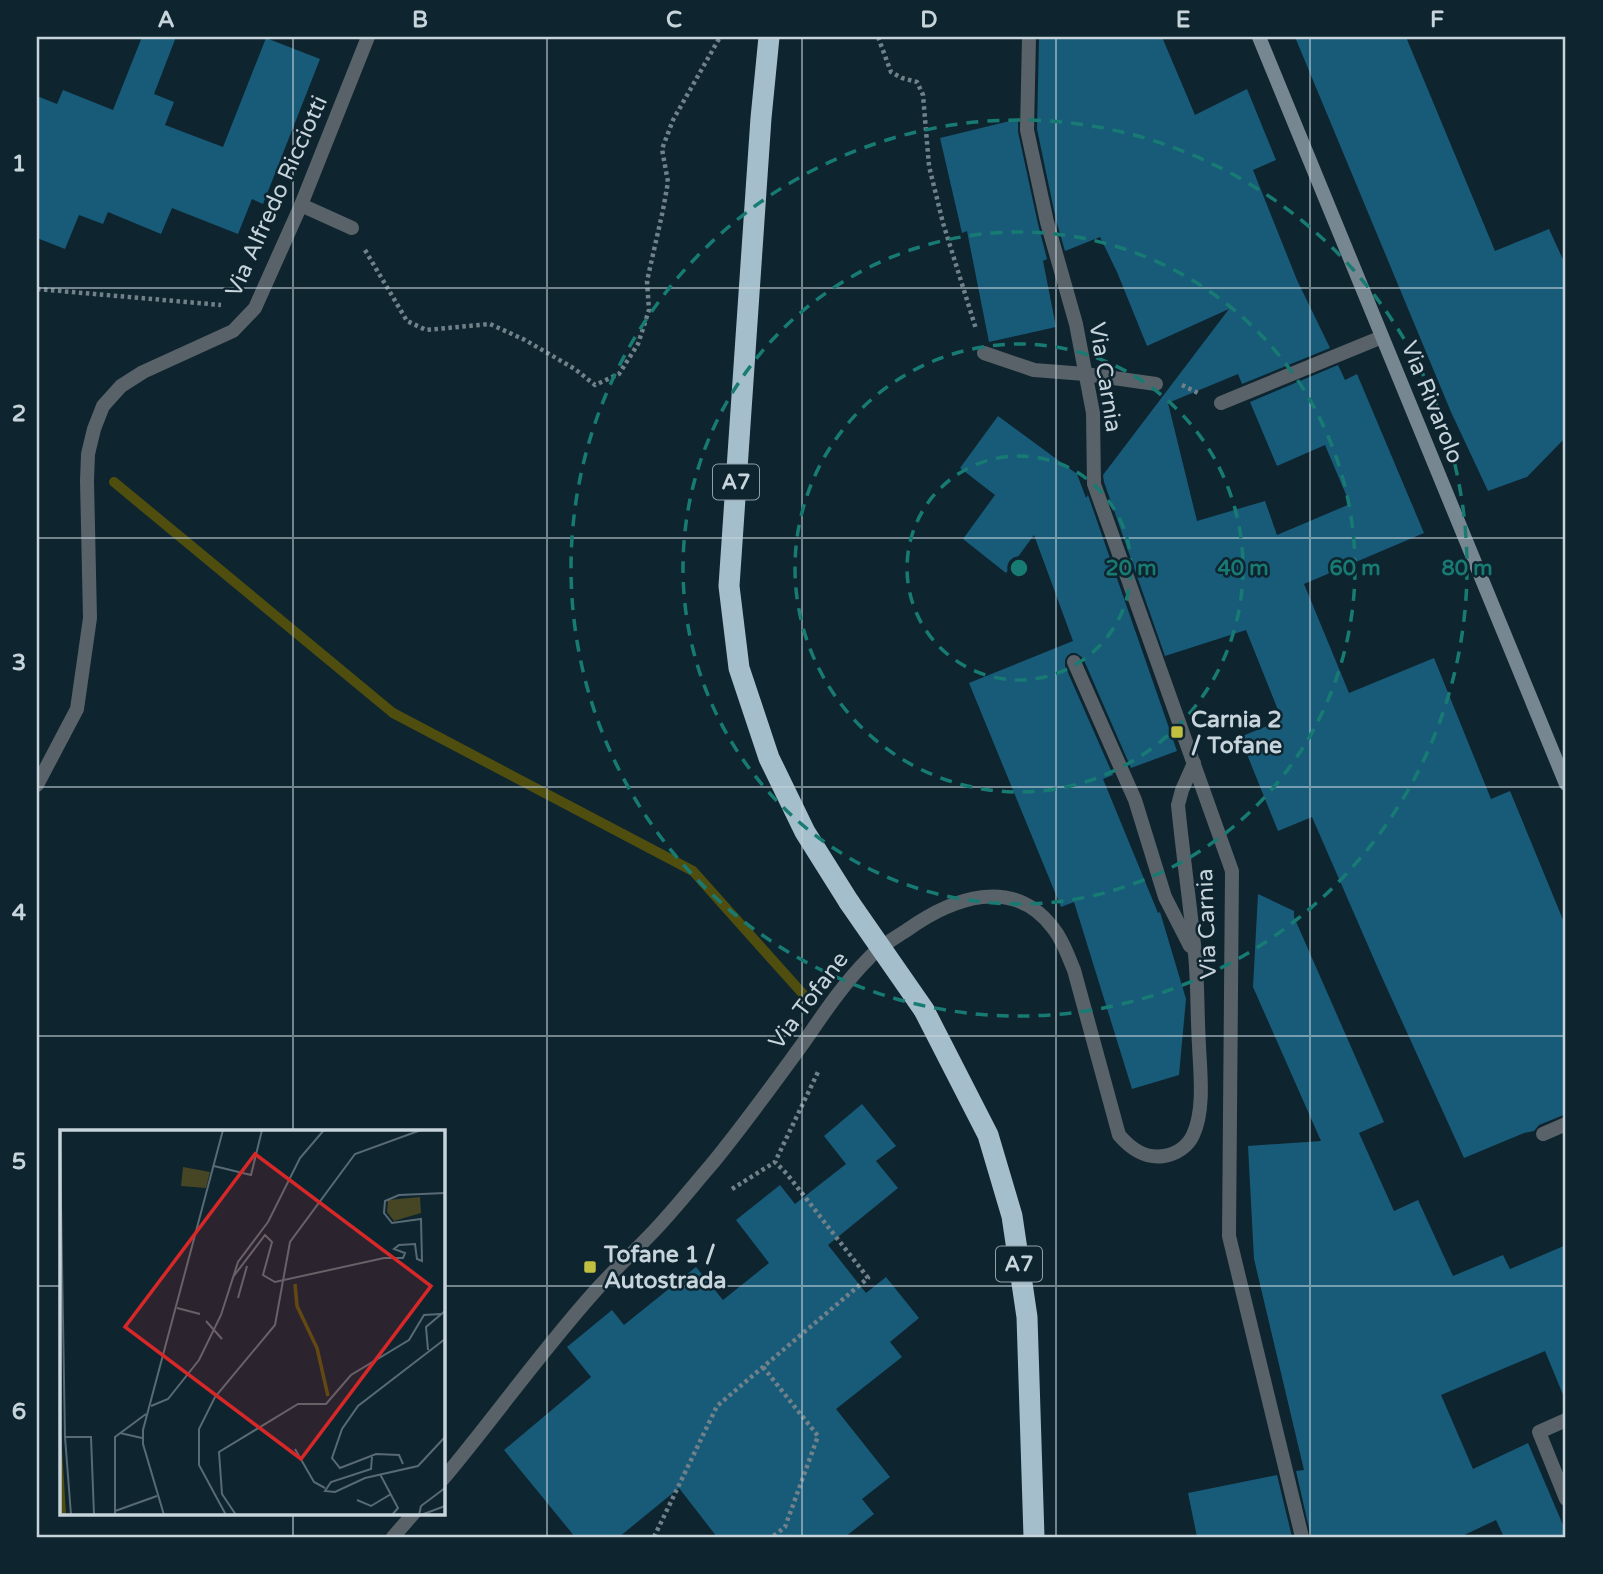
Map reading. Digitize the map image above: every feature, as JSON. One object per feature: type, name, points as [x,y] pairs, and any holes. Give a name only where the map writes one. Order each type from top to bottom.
[{"type":"highway","name":"A7","points":[[769,37],[729,586],[739,668],[769,758],[805,832],[849,902],[924,1010],[988,1135],[1012,1216],[1027,1317],[1034,1537]]},
{"type":"main road","name":"Via Rivarolo","points":[[1259,37],[1566,783]]},
{"type":"street","name":"Via Alfredo Ricciotti","points":[[37,785],[77,709],[90,618],[88,454],[103,406],[121,386],[143,372],[233,331],[255,308],[301,205],[369,37]]},
{"type":"street","name":"Via Carnia","points":[[1029,37],[1027,130],[1047,222],[1076,324],[1093,414],[1094,484],[1232,871],[1229,1236],[1303,1537]]},
{"type":"street","points":[[301,205],[352,228]]},
{"type":"street","points":[[1221,403],[1382,337]]},
{"type":"street","points":[[984,353],[1034,370],[1156,384]]},
{"type":"street","name":"Via Tofane","points":[[1074,662],[1135,800],[1165,897],[1195,957]]},
{"type":"street","name":"Via Tofane","points":[[444,1478],[589,1299],[712,1164],[756,1109],[843,986],[871,955],[924,918],[962,900],[981,896],[1012,899],[1028,904],[1053,928],[1074,971],[1119,1135],[1139,1153],[1150,1157],[1172,1154],[1189,1142],[1197,1124],[1200,1076],[1195,957],[1178,805],[1194,764]]},
{"type":"street","points":[[1543,1134],[1566,1124]]},
{"type":"street","points":[[1566,1420],[1539,1432],[1566,1499]]},
{"type":"street","points":[[393,1537],[413,1514]]},
{"type":"path","points":[[352,228],[407,321],[426,330],[490,324],[525,340],[575,369],[595,385],[619,374],[638,344],[649,310],[647,281],[668,182],[662,149],[673,120],[720,37]]},
{"type":"path","points":[[878,37],[891,72],[917,82],[923,95],[929,166],[943,223],[984,353]]},
{"type":"path","points":[[37,289],[255,308]]},
{"type":"path","points":[[732,1189],[775,1161],[821,1067]]},
{"type":"path","points":[[654,1537],[717,1406],[868,1278],[775,1161]]},
{"type":"path","points":[[763,1367],[818,1436],[785,1527],[772,1537]]},
{"type":"building","points":[[142,37],[176,37],[154,94],[174,102],[165,125],[223,147],[266,38],[320,59],[263,204],[252,199],[238,234],[172,208],[161,234],[108,212],[103,224],[79,215],[65,249],[37,238],[37,96],[57,104],[63,90],[113,110]]},
{"type":"building","points":[[1039,37],[1162,37],[1195,115],[1247,89],[1276,160],[1253,170],[1297,280],[1330,348],[1242,384],[1238,374],[1168,403],[1197,521],[1265,501],[1277,535],[1350,504],[1325,445],[1277,466],[1250,402],[1338,365],[1345,380],[1357,374],[1424,533],[1304,584],[1349,693],[1434,658],[1491,799],[1510,791],[1566,927],[1566,1114],[1539,1125],[1534,1131],[1464,1158],[1312,817],[1278,831],[1240,737],[1282,720],[1246,630],[1165,656],[1103,475],[1229,309],[1147,346],[1100,237],[1065,251],[1037,129]]},
{"type":"building","points":[[1295,37],[1406,37],[1495,251],[1549,229],[1566,266],[1566,437],[1527,477],[1488,491],[1451,412]]},
{"type":"building","points":[[1018,119],[1018,132],[1047,259],[1043,261],[1056,327],[989,342],[967,231],[962,233],[940,138]]},
{"type":"building","points":[[998,416],[1077,474],[1086,498],[1088,495],[1177,751],[1131,768],[1083,658],[1076,653],[1067,656],[1065,666],[1113,775],[1103,779],[1158,913],[1160,912],[1186,999],[1179,1075],[1132,1089],[1074,902],[1061,907],[969,683],[1073,641],[1034,535],[1006,573],[963,539],[995,495],[960,468]]},
{"type":"building","points":[[1258,894],[1294,911],[1294,917],[1384,1122],[1359,1133],[1394,1211],[1418,1200],[1453,1276],[1503,1255],[1510,1269],[1566,1245],[1566,1402],[1545,1351],[1441,1395],[1473,1469],[1528,1443],[1566,1537],[1504,1537],[1496,1520],[1460,1537],[1311,1537],[1296,1471],[1304,1470],[1254,1259],[1248,1146],[1321,1141],[1253,987]]},
{"type":"building","points":[[862,1104],[896,1146],[876,1161],[898,1188],[828,1245],[866,1293],[886,1277],[919,1318],[890,1342],[902,1357],[836,1409],[890,1477],[862,1499],[874,1514],[845,1537],[717,1537],[679,1488],[619,1537],[575,1537],[504,1450],[591,1377],[567,1347],[612,1310],[624,1325],[696,1267],[723,1300],[769,1263],[736,1220],[780,1185],[795,1204],[846,1164],[824,1136]]},
{"type":"building","points":[[1277,1475],[1292,1537],[1197,1537],[1188,1493]]},
{"type":"waterway","points":[[114,482],[393,713],[693,871],[803,994]]},
{"type":"place","name":"Carnia 2 / Tofane","points":[[1177,732]]},
{"type":"place","name":"Tofane 1 / Autostrada","points":[[590,1267]]}]
